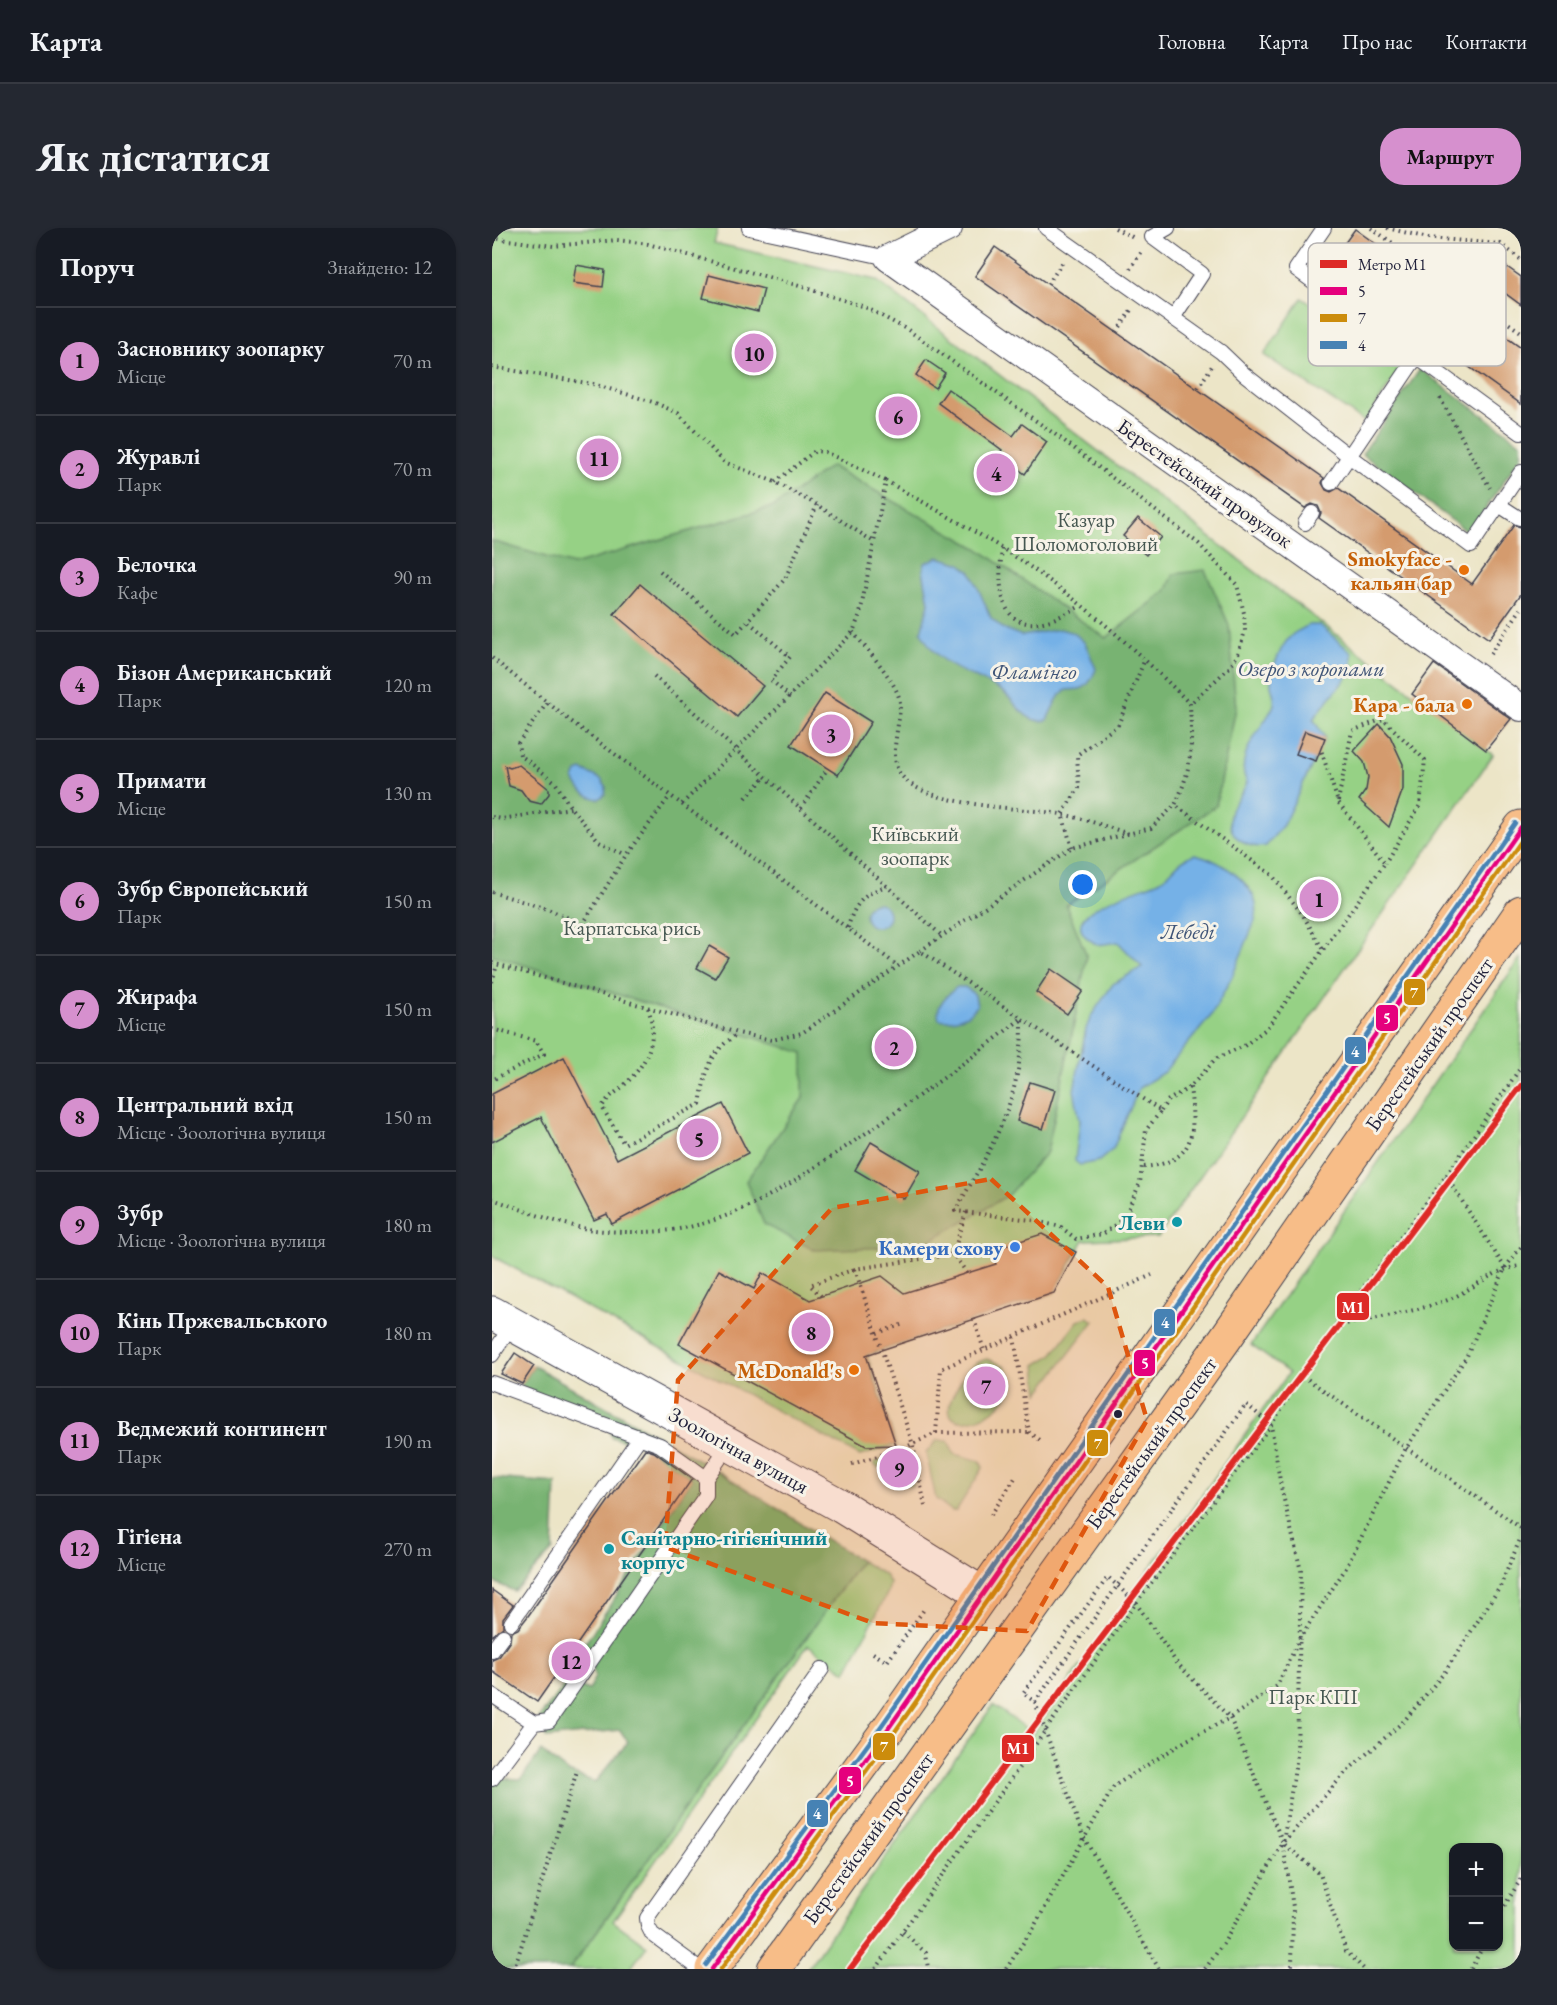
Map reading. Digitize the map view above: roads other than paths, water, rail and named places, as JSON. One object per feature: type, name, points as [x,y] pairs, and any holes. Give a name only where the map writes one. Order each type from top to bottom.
[{"type":"main road","points":[[712,1969],[983,1594],[1521,827]]},
{"type":"main road","name":"Берестейський проспект","points":[[774,1969],[1225,1339],[1521,912]]},
{"type":"street","points":[[888,258],[949,228]]},
{"type":"street","name":"Берестейський провулок","points":[[888,258],[1521,708]]},
{"type":"street","name":"Зоологічна вулиця","points":[[503,1318],[841,1506],[983,1594]]},
{"type":"lane","points":[[749,228],[888,258]]},
{"type":"lane","points":[[1046,228],[1221,352],[1244,374],[1349,456],[1471,546],[1521,472]]},
{"type":"lane","points":[[1168,228],[1152,237],[1202,274],[1173,318]]},
{"type":"lane","points":[[1314,243],[1324,228]]},
{"type":"lane","points":[[1308,251],[1296,269],[1308,278]]},
{"type":"lane","points":[[1331,483],[1410,366]]},
{"type":"lane","points":[[1431,366],[1521,433]]},
{"type":"lane","points":[[1499,505],[1519,518]]},
{"type":"lane","points":[[492,1355],[503,1318]]},
{"type":"lane","points":[[492,1383],[660,1445],[706,1478]]},
{"type":"lane","points":[[511,1623],[640,1437]]},
{"type":"lane","points":[[492,1695],[534,1723],[549,1721],[706,1495],[706,1478],[729,1445]]},
{"type":"lane","points":[[492,1651],[503,1636]]},
{"type":"lane","points":[[700,1969],[652,1934],[648,1926],[648,1918],[822,1669]]},
{"type":"lane","points":[[492,1779],[534,1723]]},
{"type":"water","name":"Фламінго","points":[[938,557],[959,563],[971,572],[991,618],[1002,628],[1022,636],[1060,629],[1074,633],[1085,643],[1096,669],[1087,685],[1061,694],[1047,720],[1039,721],[1026,715],[999,689],[946,662],[929,645],[921,632],[929,603],[923,570],[925,563]]},
{"type":"water","name":"Озеро з коропами","points":[[1309,625],[1320,625],[1352,653],[1352,671],[1313,719],[1325,738],[1283,825],[1266,846],[1258,847],[1244,843],[1233,833],[1231,811],[1247,782],[1244,772],[1246,752],[1274,704],[1271,679],[1278,657],[1289,638]]},
{"type":"water","points":[[582,770],[601,779],[606,787],[605,794],[599,799],[587,795],[576,783],[574,779],[577,772]]},
{"type":"water","name":"Лебеді","points":[[1195,854],[1217,862],[1239,877],[1248,887],[1254,897],[1255,921],[1232,977],[1211,1016],[1164,1072],[1139,1088],[1113,1149],[1099,1161],[1080,1165],[1075,1161],[1080,1121],[1074,1090],[1086,1029],[1091,1016],[1113,984],[1142,967],[1118,942],[1098,945],[1084,934],[1081,924],[1088,914],[1100,905],[1159,881],[1182,860]]},
{"type":"water","points":[[877,903],[886,906],[889,915],[886,924],[877,927],[868,924],[865,915],[868,906]]},
{"type":"water","points":[[957,987],[965,987],[975,995],[977,1006],[969,1014],[960,1018],[939,1019],[940,1005]]},
{"type":"metro line","name":"M1","points":[[850,1969],[1521,1086]]},
{"type":"place","name":"Кінь Пржевальського","points":[[754,353]]},
{"type":"place","name":"Зубр Європейський","points":[[898,416]]},
{"type":"place","name":"Ведмежий континент","points":[[599,458]]},
{"type":"place","name":"Бізон Американський","points":[[996,473]]},
{"type":"place","name":"Smokyface - кальян бар","points":[[1464,570]]},
{"type":"place","name":"Кара - бала","points":[[1467,704]]},
{"type":"place","name":"Белочка","points":[[831,734]]},
{"type":"place","name":"Засновнику зоопарку","points":[[1319,899]]},
{"type":"place","name":"Журавлі","points":[[894,1047]]},
{"type":"place","name":"Примати","points":[[699,1138]]},
{"type":"place","name":"Леви","points":[[1177,1222]]},
{"type":"place","name":"Камери схову","points":[[1015,1247]]},
{"type":"place","name":"Центральний вхід","points":[[811,1332]]},
{"type":"place","name":"McDonald's","points":[[854,1370]]},
{"type":"place","name":"Жирафа","points":[[986,1386]]},
{"type":"place","name":"Зубр","points":[[899,1468]]},
{"type":"place","name":"Санітарно-гігієнічний корпус","points":[[609,1549]]},
{"type":"place","name":"Гігієна","points":[[571,1661]]},
{"type":"park label","name":"Казуар Шоломоголовий","points":[[1086,531]]},
{"type":"park label","name":"Київський зоопарк","points":[[915,845]]},
{"type":"park label","name":"Карпатська рись","points":[[632,927]]},
{"type":"park label","name":"Парк КПІ","points":[[1313,1696]]}]
